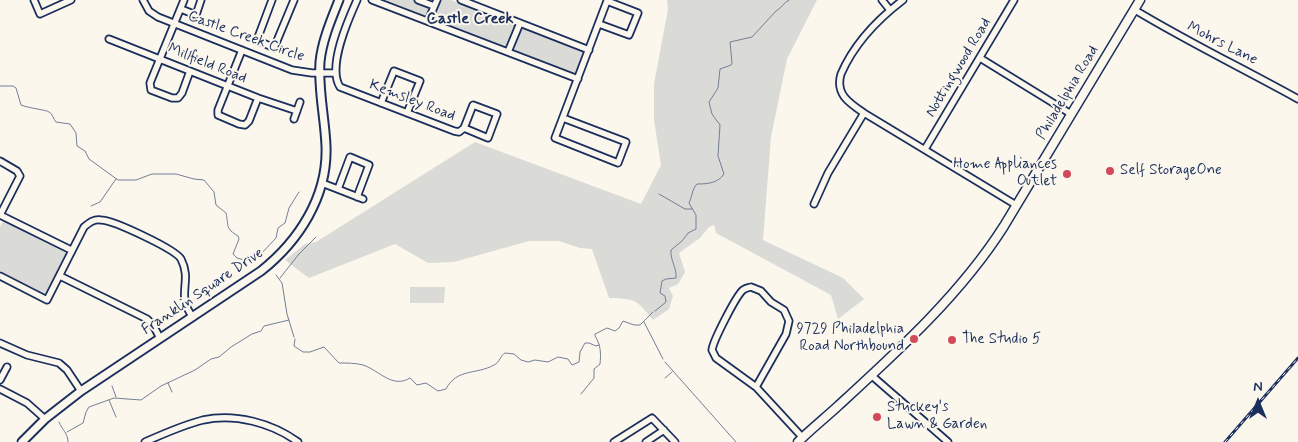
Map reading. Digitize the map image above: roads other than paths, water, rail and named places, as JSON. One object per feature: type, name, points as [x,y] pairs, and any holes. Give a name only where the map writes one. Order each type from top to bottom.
[{"type":"main road","name":"Philadelphia Road","points":[[800,440],[902,345],[967,278],[992,244],[1140,0]]},
{"type":"street","points":[[34,0],[40,14],[71,0]]},
{"type":"street","name":"Castle Creek Circle","points":[[143,0],[149,11],[174,23],[292,70],[320,74],[336,73]]},
{"type":"street","points":[[184,0],[150,85],[151,90],[172,98],[178,98],[182,94],[190,70]]},
{"type":"street","points":[[181,9],[196,15],[201,0]]},
{"type":"street","points":[[272,0],[257,40],[274,48],[294,0]]},
{"type":"street","name":"Franklin Square Drive","points":[[22,442],[46,419],[81,391],[261,271],[284,251],[306,222],[322,182],[326,148],[320,74],[324,41],[339,0]]},
{"type":"street","points":[[336,73],[339,49],[358,0]]},
{"type":"street","points":[[372,0],[578,79]]},
{"type":"street","points":[[418,0],[435,3],[428,21]]},
{"type":"street","points":[[462,0],[589,50]]},
{"type":"street","points":[[882,0],[890,10]]},
{"type":"street","points":[[903,0],[890,10],[858,45],[844,66],[839,79],[840,91],[845,100],[864,113],[1016,205]]},
{"type":"street","name":"Nottingwood Road","points":[[925,149],[1014,0]]},
{"type":"street","points":[[563,118],[626,142],[618,163],[555,138],[563,118],[599,24],[608,1],[638,13],[629,35],[599,24]]},
{"type":"street","name":"Mohrs Lane","points":[[1135,10],[1179,36],[1298,99]]},
{"type":"street","points":[[508,52],[520,23]]},
{"type":"street","name":"Millfield Road","points":[[109,39],[258,98],[297,111]]},
{"type":"street","points":[[242,50],[218,114],[220,117],[247,125],[258,98]]},
{"type":"street","points":[[980,58],[1071,114]]},
{"type":"street","points":[[381,103],[394,71],[420,81],[407,113]]},
{"type":"street","name":"Kemsley Road","points":[[336,73],[340,87],[454,131],[459,132],[464,128],[473,105],[497,114],[488,138],[464,128]]},
{"type":"street","points":[[294,119],[300,102]]},
{"type":"street","points":[[814,204],[828,173],[864,113]]},
{"type":"street","points":[[338,189],[350,157],[369,165],[357,197]]},
{"type":"street","points":[[0,161],[17,171],[20,176],[0,215],[72,250]]},
{"type":"street","points":[[322,182],[364,199]]},
{"type":"street","points":[[0,276],[47,300],[84,226],[98,219],[108,220],[174,252],[180,258],[186,273],[184,302],[187,310],[193,317]]},
{"type":"street","points":[[60,276],[147,319],[153,325],[160,338]]},
{"type":"street","points":[[756,387],[786,334],[789,321],[784,310],[771,302],[761,292],[751,288],[744,289],[736,300],[717,336],[712,350],[716,358],[756,387],[800,440]]},
{"type":"street","points":[[0,343],[27,355],[59,363],[67,370],[81,391]]},
{"type":"street","points":[[0,380],[7,367]]},
{"type":"street","points":[[870,375],[948,442]]},
{"type":"street","points":[[0,389],[22,400],[46,419]]},
{"type":"street","points":[[145,442],[193,423],[220,418],[270,425],[298,442]]},
{"type":"street","points":[[614,442],[652,418],[675,442]]},
{"type":"street","points":[[646,442],[664,430]]},
{"type":"waterway","points":[[655,311],[666,302],[665,296],[660,293],[662,281],[676,278],[671,250],[688,233],[696,229],[696,215],[689,203],[694,188],[697,184],[716,181],[724,174],[718,156],[720,125],[712,114],[709,102],[718,88],[720,69],[732,63],[730,42],[752,37],[789,0]]},
{"type":"waterway","points":[[0,86],[13,86],[16,88],[21,105],[48,111],[56,122],[70,124],[76,133],[77,146],[85,151],[89,159],[118,180],[136,180],[152,174],[176,174],[204,180],[214,192],[216,205],[226,213],[229,229],[238,236],[239,239],[233,254],[237,258],[244,260],[250,257],[258,257],[276,238],[278,228],[285,223],[289,208],[299,192]]},
{"type":"waterway","points":[[91,206],[100,202],[116,179]]},
{"type":"waterway","points":[[659,194],[685,209],[692,209]]},
{"type":"waterway","points":[[280,278],[299,254],[316,237]]},
{"type":"waterway","points":[[276,275],[282,283],[287,314],[294,337]]},
{"type":"waterway","points":[[581,394],[594,378],[594,369],[600,364],[600,350],[595,334],[607,328],[615,331],[623,321],[640,325],[653,312]]},
{"type":"waterway","points":[[67,432],[83,423],[89,407],[114,398],[141,400],[161,386],[195,370],[211,359],[219,357],[231,347],[252,334],[261,331],[264,326],[289,320]]},
{"type":"waterway","points":[[644,322],[663,359]]},
{"type":"waterway","points":[[295,339],[294,346],[303,352],[310,352],[324,347],[339,363],[363,365],[391,380],[403,381],[410,378],[417,385],[426,383],[438,391],[446,389],[450,382],[461,375],[494,365],[505,353],[514,354],[521,360],[528,362],[535,360],[548,362],[558,357],[568,359],[572,365],[579,362],[580,352],[585,343],[599,345]]},
{"type":"waterway","points":[[665,362],[736,442]]},
{"type":"waterway","points":[[665,378],[672,372]]},
{"type":"waterway","points":[[168,383],[172,392]]},
{"type":"waterway","points":[[112,386],[116,397]]},
{"type":"waterway","points":[[109,400],[116,417]]},
{"type":"waterway","points":[[59,422],[67,436],[68,442]]},
{"type":"railway","points":[[1225,442],[1298,358]]},
{"type":"place","name":"Self StorageOne","points":[[1110,171]]},
{"type":"place","name":"Home Appliances Outlet","points":[[1067,174]]},
{"type":"place","name":"9729 Philadelphia Road Northbound","points":[[914,339]]},
{"type":"place","name":"The Studio 5","points":[[952,340]]},
{"type":"place","name":"Stuckey's Lawn & Garden","points":[[877,417]]},
{"type":"district","name":"Castle Creek","points":[[470,20]]}]
